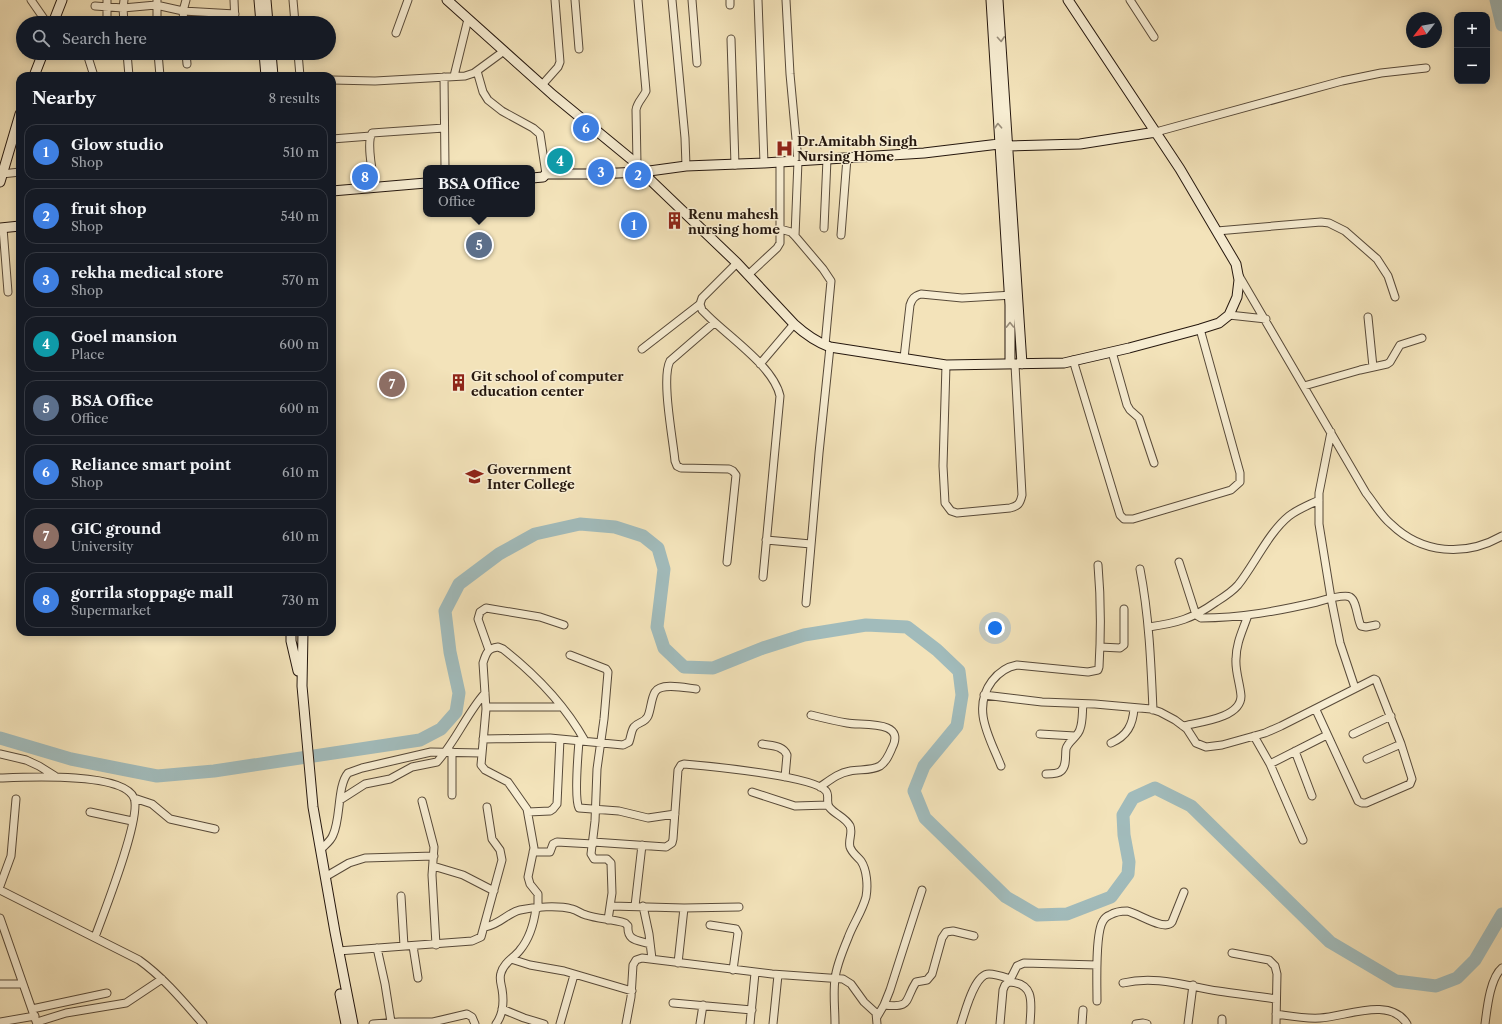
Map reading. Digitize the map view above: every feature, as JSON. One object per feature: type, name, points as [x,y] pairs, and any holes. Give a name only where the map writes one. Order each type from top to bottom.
[{"type":"street","points":[[31,0],[42,16]]},
{"type":"street","points":[[56,16],[62,0]]},
{"type":"street","points":[[183,16],[183,11],[186,0]]},
{"type":"street","points":[[95,6],[107,4],[156,3],[183,11],[235,14],[234,0]]},
{"type":"street","points":[[259,0],[260,16]]},
{"type":"street","points":[[266,0],[267,16]]},
{"type":"street","points":[[293,0],[294,16]]},
{"type":"street","points":[[396,33],[408,0]]},
{"type":"street","points":[[447,0],[542,85],[640,168],[737,263],[804,333],[827,346],[946,365],[1064,363],[1112,352],[1219,323],[1229,315],[1237,297],[1238,273],[1236,264],[1180,169],[1068,0]]},
{"type":"street","points":[[542,85],[558,67],[560,62],[555,0]]},
{"type":"street","points":[[575,0],[579,49]]},
{"type":"street","points":[[638,0],[646,91],[644,97],[637,105],[636,110],[640,168]]},
{"type":"street","points":[[672,0],[685,138],[686,166]]},
{"type":"street","points":[[692,0],[697,64]]},
{"type":"street","points":[[758,0],[764,164]]},
{"type":"street","points":[[786,0],[790,74],[798,161],[795,236]]},
{"type":"street","points":[[990,0],[1003,145]]},
{"type":"street","points":[[946,365],[943,466],[945,503],[951,511],[957,513],[1017,506],[1020,503],[1022,496],[1016,364],[1011,348],[1013,295],[1011,253],[1002,172],[1003,145],[998,0]]},
{"type":"street","points":[[1130,0],[1154,37]]},
{"type":"street","points":[[156,3],[157,16]]},
{"type":"street","points":[[107,4],[107,16]]},
{"type":"street","points":[[124,4],[124,16]]},
{"type":"street","points":[[454,76],[468,19]]},
{"type":"street","points":[[730,39],[735,165]]},
{"type":"street","points":[[336,80],[374,81],[465,76],[477,71],[504,51]]},
{"type":"street","points":[[36,72],[40,60]]},
{"type":"street","points":[[89,60],[93,72]]},
{"type":"street","points":[[128,60],[129,72]]},
{"type":"street","points":[[159,60],[160,72]]},
{"type":"street","points":[[187,60],[187,64]]},
{"type":"street","points":[[265,60],[266,72]]},
{"type":"street","points":[[272,60],[273,72]]},
{"type":"street","points":[[299,60],[300,72]]},
{"type":"street","points":[[535,178],[543,177],[546,174],[594,174],[640,168],[764,164],[924,154],[1003,145],[1080,144],[1156,132],[1342,81],[1381,73],[1426,68]]},
{"type":"street","points":[[477,71],[483,92],[488,100],[502,111],[533,128],[540,134],[546,174]]},
{"type":"street","points":[[444,77],[445,165]]},
{"type":"street","points":[[375,187],[370,145],[372,133],[444,128]]},
{"type":"street","points":[[1,178],[16,129]]},
{"type":"street","points":[[336,139],[371,136]]},
{"type":"street","points":[[841,235],[847,158]]},
{"type":"street","points":[[824,228],[827,159]]},
{"type":"street","points":[[748,275],[777,248],[780,243],[780,162]]},
{"type":"street","points":[[1,178],[16,173]]},
{"type":"street","points":[[336,191],[423,184]]},
{"type":"street","points":[[1217,231],[1279,225],[1321,222],[1329,223],[1345,231],[1377,259],[1388,276],[1395,297]]},
{"type":"street","points":[[8,292],[2,228],[16,226]]},
{"type":"street","points":[[780,229],[791,232],[795,236],[823,269],[830,281],[827,346],[806,603]]},
{"type":"street","points":[[642,349],[700,304],[702,298],[737,263]]},
{"type":"street","points":[[1238,273],[1366,493],[1390,524],[1415,542],[1433,548],[1451,550],[1480,546],[1502,536]]},
{"type":"street","points":[[904,358],[910,305],[914,296],[921,294],[962,298],[1013,295]]},
{"type":"street","points":[[700,304],[702,310],[714,323],[760,364],[778,387],[780,396],[763,577]]},
{"type":"street","points":[[1229,315],[1266,319]]},
{"type":"street","points":[[1368,317],[1373,367]]},
{"type":"street","points":[[714,323],[670,361],[666,381],[675,461],[677,466],[681,468],[729,469],[733,470],[736,476],[727,562]]},
{"type":"street","points":[[760,364],[794,324]]},
{"type":"street","points":[[1074,360],[1120,515],[1124,519],[1133,519],[1231,490],[1240,482],[1240,473],[1200,329]]},
{"type":"street","points":[[1304,386],[1387,364],[1390,362],[1400,345],[1422,338]]},
{"type":"street","points":[[1112,352],[1127,405],[1139,418],[1154,463]]},
{"type":"street","points":[[1331,432],[1320,484],[1320,524],[1331,598],[1340,643],[1355,688]]},
{"type":"street","points":[[1148,627],[1169,624],[1196,615],[1227,595],[1237,586],[1280,525],[1289,516],[1319,500]]},
{"type":"street","points":[[766,540],[811,544]]},
{"type":"street","points":[[1179,562],[1196,615],[1201,618],[1248,615],[1277,611],[1345,596],[1351,598],[1354,602],[1361,626],[1366,627],[1376,625]]},
{"type":"street","points":[[1001,766],[982,718],[984,695],[996,676],[1011,666],[1017,665],[1088,672],[1098,670],[1101,593],[1098,565]]},
{"type":"street","points":[[1140,569],[1145,592],[1153,710]]},
{"type":"street","points":[[489,650],[478,619],[480,612],[486,608],[540,617],[564,625]]},
{"type":"street","points":[[1100,646],[1120,648],[1124,645],[1124,609]]},
{"type":"street","points":[[1183,726],[1228,714],[1238,706],[1240,694],[1236,671],[1236,651],[1237,643],[1248,615]]},
{"type":"street","points":[[291,636],[302,686]]},
{"type":"street","points":[[302,636],[302,686],[313,807],[338,951],[353,1024]]},
{"type":"street","points":[[496,1024],[502,1010],[503,999],[500,977],[503,968],[522,949],[529,936],[537,908],[538,894],[530,884],[528,877],[533,852],[533,841],[528,812],[508,782],[483,768],[481,765],[486,707],[483,663],[485,655],[489,650],[498,647],[503,649],[539,680],[578,728],[582,741],[577,804],[581,809],[619,811],[648,818],[675,814]]},
{"type":"street","points":[[570,655],[606,669],[608,672],[591,854],[593,858],[607,860],[611,863],[611,906],[608,920]]},
{"type":"street","points":[[984,695],[1042,702],[1153,710],[1175,720],[1189,731],[1196,743],[1206,747],[1222,745],[1265,733],[1316,710],[1371,680],[1376,680],[1401,744],[1412,779],[1410,784],[1366,803],[1358,801],[1316,710]]},
{"type":"street","points":[[483,739],[560,739],[623,745],[629,742],[635,725],[645,720],[648,716],[654,693],[659,688],[665,686],[696,689]]},
{"type":"street","points":[[340,800],[365,784],[390,779],[412,767],[435,763],[449,752],[476,705],[485,693]]},
{"type":"street","points":[[1046,774],[1060,772],[1063,769],[1065,764],[1066,749],[1075,736],[1080,732],[1083,704]]},
{"type":"street","points":[[486,707],[562,707]]},
{"type":"street","points":[[1111,743],[1124,736],[1130,726],[1134,708]]},
{"type":"street","points":[[811,715],[848,724],[874,724],[882,726],[889,730],[895,738],[895,743],[887,758],[880,766],[844,772],[820,787]]},
{"type":"street","points":[[1353,734],[1391,716]]},
{"type":"street","points":[[1040,734],[1075,736]]},
{"type":"street","points":[[1270,764],[1327,735]]},
{"type":"street","points":[[1254,736],[1270,764],[1303,840]]},
{"type":"street","points":[[528,812],[550,811],[553,810],[557,804],[560,739]]},
{"type":"street","points":[[762,744],[781,748],[786,752],[785,777]]},
{"type":"street","points":[[1367,759],[1401,744]]},
{"type":"street","points":[[1295,751],[1312,796]]},
{"type":"street","points":[[449,752],[452,795]]},
{"type":"street","points":[[321,849],[330,840],[336,830],[340,800],[346,776],[353,771],[423,754],[449,752],[481,753]]},
{"type":"street","points":[[0,754],[26,760],[56,777]]},
{"type":"street","points":[[533,852],[550,852],[553,844],[557,842],[666,847],[672,843],[678,770],[681,765],[714,766],[806,781],[826,791],[828,795],[828,805]]},
{"type":"street","points":[[0,778],[56,777],[99,780],[125,789],[134,798],[152,804],[170,819],[215,829]]},
{"type":"street","points":[[752,792],[795,806],[828,805],[847,821],[850,826],[850,848],[863,866],[866,895],[861,912],[848,936],[835,978],[835,1024]]},
{"type":"street","points":[[95,937],[124,858],[135,803],[134,798]]},
{"type":"street","points":[[0,886],[11,856],[16,799]]},
{"type":"street","points":[[422,801],[432,839],[434,856],[432,883],[436,944]]},
{"type":"street","points":[[313,807],[311,827],[322,898],[346,1024]]},
{"type":"street","points":[[338,951],[436,944],[476,940],[481,937],[485,927],[502,860],[502,854],[492,839],[487,807]]},
{"type":"street","points":[[90,812],[132,821]]},
{"type":"street","points":[[634,906],[642,845]]},
{"type":"street","points":[[325,877],[358,859],[373,857],[434,856]]},
{"type":"street","points":[[433,866],[463,874],[494,891]]},
{"type":"street","points":[[0,890],[139,960],[152,969],[203,1024]]},
{"type":"street","points":[[877,1021],[884,1005],[922,890]]},
{"type":"street","points":[[1097,1001],[1099,938],[1103,921],[1109,915],[1118,911],[1128,911],[1157,923],[1166,926],[1169,925],[1172,922],[1184,892]]},
{"type":"street","points":[[401,896],[404,946]]},
{"type":"street","points":[[611,906],[684,908],[739,907]]},
{"type":"street","points":[[643,906],[652,959]]},
{"type":"street","points":[[485,927],[498,923],[514,912],[537,908],[567,908],[577,910],[584,915],[625,923],[628,926],[627,933],[630,937],[650,944]]},
{"type":"street","points":[[678,963],[684,908]]},
{"type":"street","points":[[0,918],[35,1018]]},
{"type":"street","points":[[710,925],[736,929],[738,931],[733,970]]},
{"type":"street","points":[[884,1005],[902,1005],[908,999],[916,982],[930,978],[942,938],[946,932],[953,931],[974,936]]},
{"type":"street","points":[[413,946],[418,978]]},
{"type":"street","points":[[377,948],[391,1022]]},
{"type":"street","points":[[1232,953],[1270,960],[1274,964],[1277,974],[1276,1024]]},
{"type":"street","points":[[511,959],[632,991]]},
{"type":"street","points":[[626,1024],[632,991],[633,964],[638,959],[652,959],[778,975],[843,979],[851,984],[860,998],[876,1013],[877,1021]]},
{"type":"street","points":[[1000,1024],[1003,990],[1017,966],[1024,963],[1097,965]]},
{"type":"street","points":[[1485,1024],[1496,975],[1502,968]]},
{"type":"street","points":[[750,1024],[755,972]]},
{"type":"street","points":[[961,1024],[973,989],[981,977],[988,974],[1019,983],[1026,988],[1029,992],[1031,1006],[1030,1024]]},
{"type":"street","points":[[560,1024],[574,975]]},
{"type":"street","points":[[773,1024],[778,975]]},
{"type":"street","points":[[0,1022],[35,1018],[126,1003],[162,979]]},
{"type":"street","points":[[1123,983],[1133,980],[1153,980],[1276,999]]},
{"type":"street","points":[[0,984],[23,984]]},
{"type":"street","points":[[1188,1024],[1193,985]]},
{"type":"street","points":[[35,1018],[107,993]]},
{"type":"street","points":[[673,1003],[752,1010]]},
{"type":"street","points":[[700,1024],[703,1005]]},
{"type":"street","points":[[1276,1014],[1330,1018],[1379,1009],[1390,1010],[1398,1015],[1407,1024]]},
{"type":"street","points":[[502,1010],[544,1024]]},
{"type":"street","points":[[1082,1024],[1083,1010]]},
{"type":"street","points":[[374,1024],[391,1022],[433,1022],[467,1014],[472,1017],[475,1024]]},
{"type":"street","points":[[1136,1024],[1147,1024]]},
{"type":"waterway","points":[[1496,0],[1502,25]]},
{"type":"waterway","points":[[0,738],[71,759],[157,776],[214,771],[420,740],[441,729],[456,712],[459,693],[450,652],[445,611],[459,584],[499,554],[535,534],[580,524],[615,527],[643,536],[658,548],[664,569],[657,627],[664,648],[684,667],[713,668],[763,648],[804,635],[866,625],[907,627],[937,650],[959,671],[962,695],[957,726],[924,766],[914,791],[925,818],[1006,897],[1037,915],[1067,914],[1111,897],[1128,874],[1129,862],[1124,835],[1123,815],[1133,798],[1155,788],[1191,806],[1330,942],[1396,981],[1436,986],[1457,978],[1475,960],[1502,914]]},
{"type":"place","name":"Reliance smart point","points":[[586,128]]},
{"type":"place","name":"Dr.Amitabh Singh Nursing Home","points":[[784,148]]},
{"type":"place","name":"Goel mansion","points":[[560,161]]},
{"type":"place","name":"rekha medical store","points":[[601,172]]},
{"type":"place","name":"fruit shop","points":[[638,175]]},
{"type":"place","name":"gorrila stoppage mall","points":[[365,177]]},
{"type":"place","name":"Renu mahesh nursing home","points":[[675,221]]},
{"type":"place","name":"Glow studio","points":[[634,225]]},
{"type":"place","name":"BSA Office","points":[[479,245]]},
{"type":"place","name":"Git school of computer education center","points":[[458,383]]},
{"type":"place","name":"GIC ground","points":[[392,384]]},
{"type":"place","name":"Government Inter College","points":[[474,476]]}]
